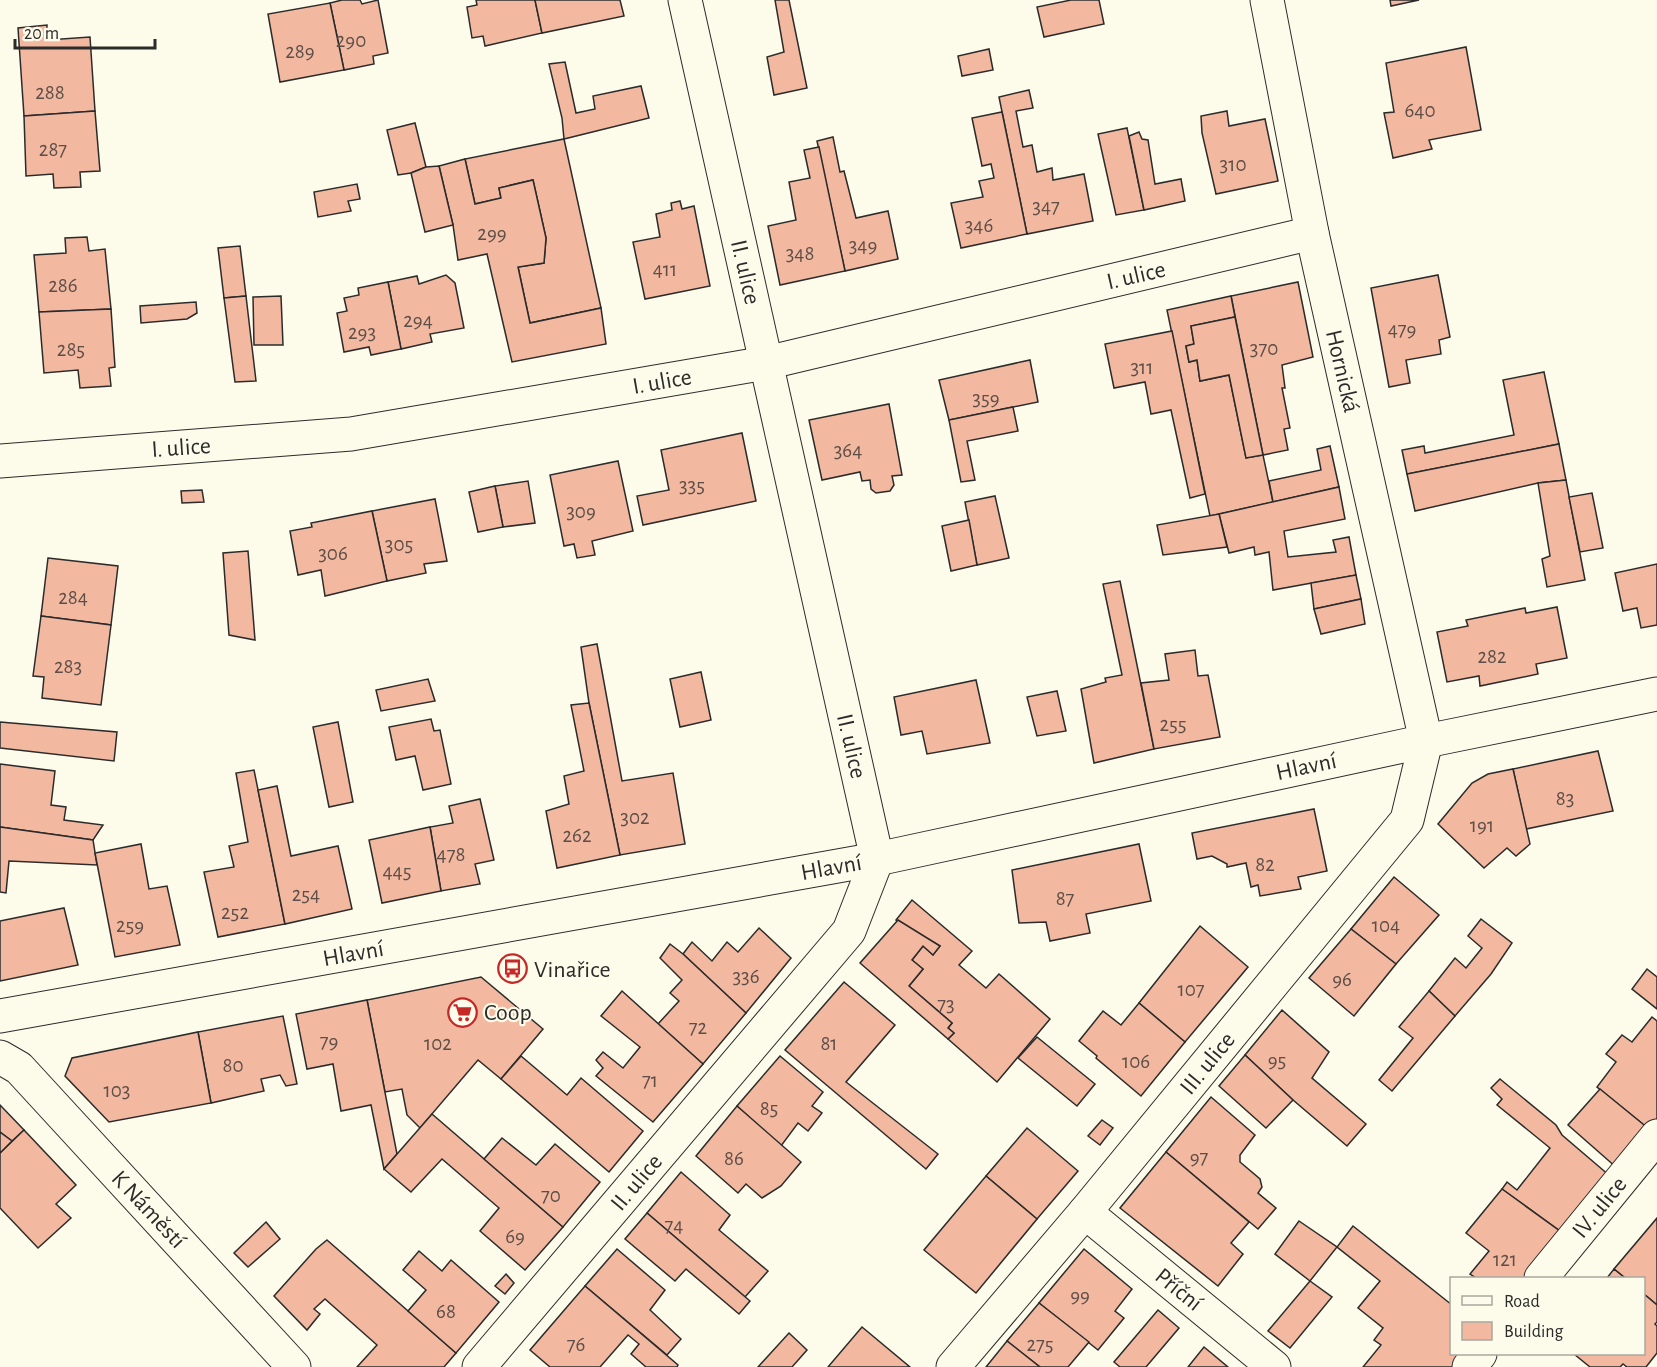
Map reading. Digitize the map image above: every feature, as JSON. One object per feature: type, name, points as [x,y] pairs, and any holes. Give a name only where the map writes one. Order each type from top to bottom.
[{"type":"street","name":"II. ulice","points":[[479,1367],[849,932],[878,859],[685,0]]},
{"type":"street","name":"Hornická","points":[[1267,0],[1312,233],[1426,741]]},
{"type":"street","name":"I. ulice","points":[[0,461],[351,434],[766,363],[1312,233]]},
{"type":"street","name":"Hlavní","points":[[0,1016],[878,859],[1426,741],[1657,694]]},
{"type":"street","name":"III. ulice","points":[[953,1367],[1085,1212],[1407,820],[1426,741]]},
{"type":"street","name":"K Náměstí","points":[[0,1057],[19,1068],[294,1367]]},
{"type":"street","name":"IV. ulice","points":[[1542,1277],[1657,1136]]},
{"type":"street","name":"Příční","points":[[1085,1212],[1274,1367]]},
{"type":"street","points":[[1469,1367],[1478,1355]]},
{"type":"building","points":[[360,0],[362,4],[378,0],[388,53],[373,56],[374,64],[344,70],[330,3]]},
{"type":"building","points":[[476,0],[535,0],[542,33],[485,46],[483,36],[472,38],[467,7],[477,5]]},
{"type":"building","points":[[535,0],[620,0],[624,16],[542,33]]},
{"type":"building","points":[[775,0],[789,0],[807,88],[774,95],[767,57],[784,52]]},
{"type":"building","points":[[1071,0],[1099,0],[1104,24],[1044,37],[1037,7]]},
{"type":"building","points":[[1390,0],[1419,0],[1391,6]]},
{"type":"building","points":[[330,3],[344,70],[280,82],[268,14]]},
{"type":"building","points":[[47,25],[47,40],[90,37],[95,111],[24,116],[18,28]]},
{"type":"building","points":[[1466,47],[1481,130],[1429,140],[1432,149],[1393,158],[1384,113],[1394,112],[1386,63]]},
{"type":"building","points":[[989,49],[993,70],[962,76],[958,56]]},
{"type":"building","points":[[565,62],[576,113],[595,109],[593,96],[641,86],[649,118],[564,139],[562,118],[549,64]]},
{"type":"building","points":[[1029,90],[1033,108],[1016,111],[1023,147],[1032,145],[1037,172],[1052,168],[1053,180],[1084,174],[1093,221],[1027,234],[999,97]]},
{"type":"building","points":[[95,111],[100,171],[80,172],[81,187],[54,188],[53,174],[26,176],[24,116]]},
{"type":"building","points":[[1227,111],[1229,126],[1265,119],[1278,181],[1216,194],[1202,133],[1201,116]]},
{"type":"building","points":[[1002,112],[1027,234],[961,248],[951,203],[983,197],[979,181],[994,178],[991,164],[982,166],[972,118]]},
{"type":"building","points":[[415,123],[426,167],[398,175],[387,130]]},
{"type":"building","points":[[1127,128],[1144,210],[1116,215],[1098,134]]},
{"type":"building","points":[[1139,132],[1142,139],[1148,140],[1155,184],[1181,179],[1185,201],[1144,210],[1129,136]]},
{"type":"building","points":[[833,137],[840,172],[844,171],[856,218],[888,211],[898,259],[845,271],[817,141]]},
{"type":"building","points":[[564,139],[601,308],[530,323],[518,267],[544,263],[546,238],[533,180],[499,188],[501,198],[475,204],[465,159]]},
{"type":"building","points":[[819,147],[845,271],[780,285],[768,226],[796,220],[789,182],[810,178],[804,150]]},
{"type":"building","points":[[465,159],[475,204],[501,198],[499,188],[533,180],[546,238],[544,263],[518,267],[530,323],[601,308],[606,344],[512,362],[487,254],[458,260],[453,225],[439,166]]},
{"type":"building","points":[[439,166],[453,225],[425,232],[411,173],[426,167]]},
{"type":"building","points":[[357,184],[360,199],[348,201],[351,211],[318,217],[314,192]]},
{"type":"building","points":[[680,201],[682,209],[694,206],[710,286],[645,299],[633,242],[660,237],[656,214],[672,210],[671,203]]},
{"type":"building","points":[[87,237],[89,251],[105,249],[111,309],[39,312],[34,255],[66,253],[65,238]]},
{"type":"building","points":[[240,246],[246,296],[224,298],[218,248]]},
{"type":"building","points":[[446,275],[455,283],[464,328],[430,334],[432,342],[401,349],[388,282],[417,276],[419,284]]},
{"type":"building","points":[[1438,275],[1450,337],[1439,340],[1441,354],[1406,360],[1410,383],[1389,387],[1371,288]]},
{"type":"building","points":[[388,282],[401,349],[371,355],[369,347],[344,352],[337,313],[347,311],[344,298],[359,295],[358,288]]},
{"type":"building","points":[[1298,282],[1313,357],[1282,365],[1285,388],[1282,388],[1290,428],[1284,429],[1288,450],[1263,455],[1231,296]]},
{"type":"building","points":[[246,296],[256,381],[235,382],[224,298]]},
{"type":"building","points":[[281,296],[283,345],[254,345],[253,297]]},
{"type":"building","points":[[1231,296],[1235,317],[1191,326],[1194,344],[1186,346],[1189,362],[1197,360],[1200,381],[1229,375],[1246,458],[1263,455],[1273,502],[1210,516],[1167,310]]},
{"type":"building","points":[[196,302],[197,313],[187,319],[141,323],[140,306]]},
{"type":"building","points":[[111,309],[115,367],[109,368],[111,386],[80,388],[78,370],[44,373],[39,312]]},
{"type":"building","points":[[1235,317],[1263,455],[1246,458],[1229,375],[1200,381],[1197,360],[1189,362],[1186,346],[1194,344],[1191,326]]},
{"type":"building","points":[[1172,331],[1205,494],[1190,498],[1171,410],[1151,414],[1145,382],[1114,388],[1105,344]]},
{"type":"building","points":[[1030,360],[1038,402],[949,420],[939,380]]},
{"type":"building","points":[[1544,372],[1559,444],[1407,474],[1402,450],[1424,446],[1425,453],[1514,435],[1503,380]]},
{"type":"building","points":[[889,404],[902,475],[892,476],[894,485],[890,491],[876,493],[871,489],[870,480],[862,481],[860,472],[822,480],[809,420]]},
{"type":"building","points":[[1013,407],[1018,431],[967,441],[975,480],[961,482],[949,420]]},
{"type":"building","points":[[742,433],[756,501],[643,525],[637,496],[669,490],[661,450]]},
{"type":"building","points":[[1559,444],[1566,480],[1538,483],[1415,511],[1407,474]]},
{"type":"building","points":[[1330,446],[1339,487],[1273,502],[1269,481],[1321,470],[1317,449]]},
{"type":"building","points":[[618,461],[633,531],[592,541],[595,555],[577,558],[574,544],[564,546],[550,475]]},
{"type":"building","points":[[1566,480],[1585,580],[1547,587],[1542,559],[1550,556],[1538,483]]},
{"type":"building","points":[[528,481],[535,523],[503,527],[495,486]]},
{"type":"building","points":[[495,486],[503,527],[478,532],[469,492]]},
{"type":"building","points":[[1339,487],[1345,519],[1284,531],[1288,557],[1336,552],[1333,540],[1349,537],[1356,575],[1273,590],[1269,552],[1255,555],[1254,547],[1229,553],[1219,514]]},
{"type":"building","points":[[202,490],[204,502],[182,503],[181,491]]},
{"type":"building","points":[[1592,493],[1603,548],[1580,552],[1569,497]]},
{"type":"building","points":[[995,496],[1009,558],[977,565],[965,502]]},
{"type":"building","points":[[435,499],[447,561],[424,564],[426,573],[387,581],[372,511]]},
{"type":"building","points":[[372,511],[387,581],[325,596],[321,570],[298,575],[290,531],[312,527],[311,523]]},
{"type":"building","points":[[1219,514],[1227,547],[1163,555],[1157,525]]},
{"type":"building","points":[[969,520],[977,565],[951,571],[942,526]]},
{"type":"building","points":[[248,551],[255,640],[229,635],[223,553]]},
{"type":"building","points":[[48,558],[118,566],[111,625],[41,616]]},
{"type":"building","points":[[1657,564],[1657,625],[1641,628],[1637,608],[1623,611],[1615,573]]},
{"type":"building","points":[[1356,575],[1361,599],[1314,609],[1311,583]]},
{"type":"building","points":[[1120,581],[1154,749],[1094,763],[1081,689],[1106,682],[1105,678],[1122,675],[1103,584]]},
{"type":"building","points":[[1361,599],[1365,624],[1321,634],[1314,609]]},
{"type":"building","points":[[1557,607],[1567,658],[1536,664],[1538,674],[1480,686],[1479,676],[1447,682],[1437,632],[1468,626],[1466,620],[1525,608],[1526,613]]},
{"type":"building","points":[[41,616],[111,625],[101,705],[42,698],[44,677],[33,676]]},
{"type":"building","points":[[597,644],[622,781],[673,773],[685,844],[620,855],[589,703],[581,647]]},
{"type":"building","points":[[1195,650],[1198,676],[1208,675],[1220,737],[1154,749],[1141,683],[1169,680],[1165,654]]},
{"type":"building","points":[[701,672],[711,720],[680,727],[670,679]]},
{"type":"building","points":[[428,679],[435,701],[381,711],[376,690]]},
{"type":"building","points":[[976,680],[990,743],[927,754],[922,731],[901,735],[894,697]]},
{"type":"building","points":[[1057,691],[1066,731],[1037,736],[1027,697]]},
{"type":"building","points":[[589,703],[620,855],[557,868],[546,811],[569,804],[564,776],[584,771],[571,705]]},
{"type":"building","points":[[431,719],[434,731],[440,730],[451,784],[423,790],[415,756],[396,760],[389,727]]},
{"type":"building","points":[[0,722],[117,732],[114,761],[0,748]]},
{"type":"building","points":[[338,722],[353,802],[329,807],[313,727]]},
{"type":"building","points":[[1598,751],[1613,811],[1526,829],[1513,769]]},
{"type":"building","points":[[0,764],[55,771],[51,805],[66,807],[64,820],[103,825],[93,840],[0,827]]},
{"type":"building","points":[[1513,769],[1530,844],[1516,856],[1507,848],[1484,868],[1438,824],[1472,783],[1488,774]]},
{"type":"building","points":[[254,770],[285,924],[218,937],[204,872],[234,867],[229,846],[248,842],[236,773]]},
{"type":"building","points":[[277,786],[291,856],[338,846],[352,909],[285,924],[258,790]]},
{"type":"building","points":[[480,799],[494,860],[475,864],[480,884],[441,891],[430,827],[453,823],[449,806]]},
{"type":"building","points":[[1314,809],[1327,871],[1298,877],[1301,889],[1260,896],[1258,885],[1251,887],[1246,863],[1227,867],[1227,864],[1212,856],[1197,859],[1192,833]]},
{"type":"building","points":[[0,827],[93,840],[97,865],[9,861],[6,893],[0,892]]},
{"type":"building","points":[[430,827],[441,891],[382,903],[369,840]]},
{"type":"building","points":[[141,844],[149,889],[167,886],[180,945],[115,957],[95,853]]},
{"type":"building","points":[[1139,844],[1151,901],[1086,914],[1090,933],[1050,941],[1046,922],[1019,923],[1012,870]]},
{"type":"building","points":[[1394,877],[1439,915],[1396,964],[1351,929]]},
{"type":"building","points":[[912,900],[972,951],[959,965],[986,988],[999,974],[1050,1019],[997,1082],[948,1039],[954,1033],[948,1028],[952,1023],[909,986],[923,969],[912,960],[923,946],[933,955],[940,946],[896,920]]},
{"type":"building","points":[[64,908],[78,965],[0,981],[0,921]]},
{"type":"building","points":[[1481,919],[1512,943],[1491,974],[1455,1016],[1429,991],[1455,958],[1466,968],[1482,948],[1468,936]]},
{"type":"building","points":[[898,920],[940,946],[933,955],[923,946],[912,960],[923,969],[909,986],[952,1023],[948,1028],[954,1033],[948,1039],[860,963]]},
{"type":"building","points":[[1200,926],[1248,967],[1185,1042],[1139,1003]]},
{"type":"building","points":[[759,928],[791,958],[746,1013],[683,954],[692,942],[712,961],[727,942],[738,952]]},
{"type":"building","points":[[1351,929],[1396,964],[1354,1016],[1309,978]]},
{"type":"building","points":[[670,944],[746,1013],[703,1064],[658,1024],[679,1001],[670,993],[682,980],[660,958]]},
{"type":"building","points":[[1647,969],[1657,977],[1657,1009],[1632,989]]},
{"type":"building","points":[[481,977],[543,1029],[501,1079],[478,1060],[420,1128],[407,1115],[402,1089],[385,1092],[367,1000]]},
{"type":"building","points":[[844,982],[895,1025],[846,1082],[938,1154],[926,1169],[785,1050]]},
{"type":"building","points":[[622,991],[703,1064],[653,1122],[596,1076],[603,1068],[596,1060],[603,1052],[623,1068],[640,1047],[601,1016]]},
{"type":"building","points":[[1429,991],[1455,1016],[1392,1091],[1379,1080],[1413,1038],[1399,1027]]},
{"type":"building","points":[[367,1000],[397,1154],[384,1169],[371,1105],[341,1111],[333,1064],[307,1069],[296,1014]]},
{"type":"building","points":[[1139,1003],[1185,1042],[1141,1096],[1079,1041],[1103,1011],[1121,1025]]},
{"type":"building","points":[[1282,1010],[1329,1052],[1312,1078],[1366,1124],[1347,1146],[1245,1055]]},
{"type":"building","points":[[283,1016],[297,1084],[286,1086],[280,1075],[261,1079],[264,1091],[211,1103],[198,1032]]},
{"type":"building","points":[[1652,1017],[1657,1021],[1657,1119],[1649,1129],[1597,1087],[1616,1062],[1606,1054],[1622,1035],[1632,1042]]},
{"type":"building","points":[[198,1032],[211,1103],[109,1122],[65,1076],[72,1058]]},
{"type":"building","points":[[1037,1037],[1095,1084],[1077,1106],[1018,1058]]},
{"type":"building","points":[[1245,1055],[1293,1100],[1266,1128],[1219,1086]]},
{"type":"building","points":[[521,1056],[567,1095],[581,1078],[643,1131],[609,1172],[501,1079]]},
{"type":"building","points":[[780,1056],[823,1092],[812,1106],[822,1113],[808,1131],[798,1123],[781,1146],[737,1106]]},
{"type":"building","points":[[1500,1079],[1556,1125],[1562,1135],[1610,1176],[1564,1234],[1502,1189],[1507,1182],[1517,1190],[1550,1148],[1497,1105],[1502,1099],[1491,1088]]},
{"type":"building","points":[[1600,1089],[1649,1129],[1617,1168],[1568,1125]]},
{"type":"building","points":[[1211,1097],[1255,1135],[1240,1155],[1240,1162],[1260,1179],[1262,1187],[1258,1193],[1276,1208],[1258,1229],[1166,1152]]},
{"type":"building","points":[[0,1105],[24,1130],[12,1141],[0,1132]]},
{"type":"building","points":[[737,1106],[801,1162],[781,1186],[762,1198],[746,1184],[738,1193],[696,1156]]},
{"type":"building","points":[[432,1114],[563,1227],[525,1270],[480,1231],[499,1208],[442,1159],[411,1192],[384,1169]]},
{"type":"building","points":[[1102,1120],[1113,1128],[1100,1145],[1088,1136]]},
{"type":"building","points":[[1027,1128],[1078,1171],[1037,1219],[986,1176]]},
{"type":"building","points":[[24,1130],[76,1185],[56,1204],[71,1218],[38,1248],[0,1208],[0,1153]]},
{"type":"building","points":[[0,1132],[12,1141],[0,1153]]},
{"type":"building","points":[[502,1138],[536,1165],[555,1144],[600,1182],[563,1227],[484,1159]]},
{"type":"building","points":[[1166,1152],[1249,1222],[1231,1243],[1243,1254],[1218,1286],[1120,1208]]},
{"type":"building","points":[[681,1172],[730,1215],[719,1230],[768,1271],[745,1297],[647,1213]]},
{"type":"building","points":[[986,1176],[1037,1219],[976,1293],[924,1250]]},
{"type":"building","points":[[1502,1189],[1564,1234],[1529,1277],[1474,1277],[1470,1274],[1489,1251],[1466,1233]]},
{"type":"building","points":[[647,1213],[750,1301],[739,1314],[686,1269],[675,1281],[625,1239]]},
{"type":"building","points":[[1657,1218],[1657,1305],[1645,1295],[1645,1277],[1624,1277],[1614,1269]]},
{"type":"building","points":[[1299,1221],[1337,1247],[1310,1281],[1275,1254]]},
{"type":"building","points":[[266,1222],[280,1239],[248,1267],[234,1253]]},
{"type":"building","points":[[1353,1226],[1450,1303],[1450,1355],[1466,1355],[1456,1367],[1363,1367],[1381,1345],[1374,1340],[1383,1328],[1358,1308],[1380,1281],[1337,1247]]},
{"type":"building","points":[[327,1240],[456,1353],[444,1367],[357,1367],[377,1345],[325,1299],[314,1309],[320,1314],[307,1330],[274,1296],[316,1249]]},
{"type":"building","points":[[617,1249],[665,1290],[650,1310],[681,1339],[667,1355],[585,1286]]},
{"type":"building","points":[[1084,1249],[1132,1289],[1115,1311],[1124,1318],[1098,1350],[1039,1303]]},
{"type":"building","points":[[419,1251],[442,1271],[451,1260],[499,1302],[456,1353],[408,1311],[426,1290],[403,1270]]},
{"type":"building","points":[[1614,1269],[1624,1277],[1608,1277]]},
{"type":"building","points":[[506,1274],[514,1283],[505,1294],[495,1286]]},
{"type":"building","points":[[1310,1281],[1332,1297],[1290,1348],[1268,1331]]},
{"type":"building","points":[[585,1286],[678,1365],[677,1367],[646,1367],[631,1354],[639,1344],[628,1335],[600,1367],[550,1367],[530,1350]]},
{"type":"building","points":[[1645,1295],[1657,1305],[1655,1324],[1657,1326],[1657,1353],[1646,1367],[1627,1367],[1623,1364],[1620,1367],[1590,1367],[1575,1355],[1645,1355]]},
{"type":"building","points":[[1039,1303],[1089,1342],[1068,1367],[1040,1367],[1007,1341]]},
{"type":"building","points":[[1158,1310],[1179,1328],[1146,1367],[1120,1367],[1114,1362]]},
{"type":"building","points":[[862,1327],[910,1367],[828,1367]]},
{"type":"building","points":[[789,1333],[807,1350],[792,1367],[758,1367]]},
{"type":"building","points":[[1007,1341],[1040,1367],[986,1367]]},
{"type":"building","points":[[1204,1347],[1228,1367],[1188,1367]]},
{"type":"place","name":"Vinařice","points":[[513,969]]},
{"type":"place","name":"Coop","points":[[463,1012]]}]
